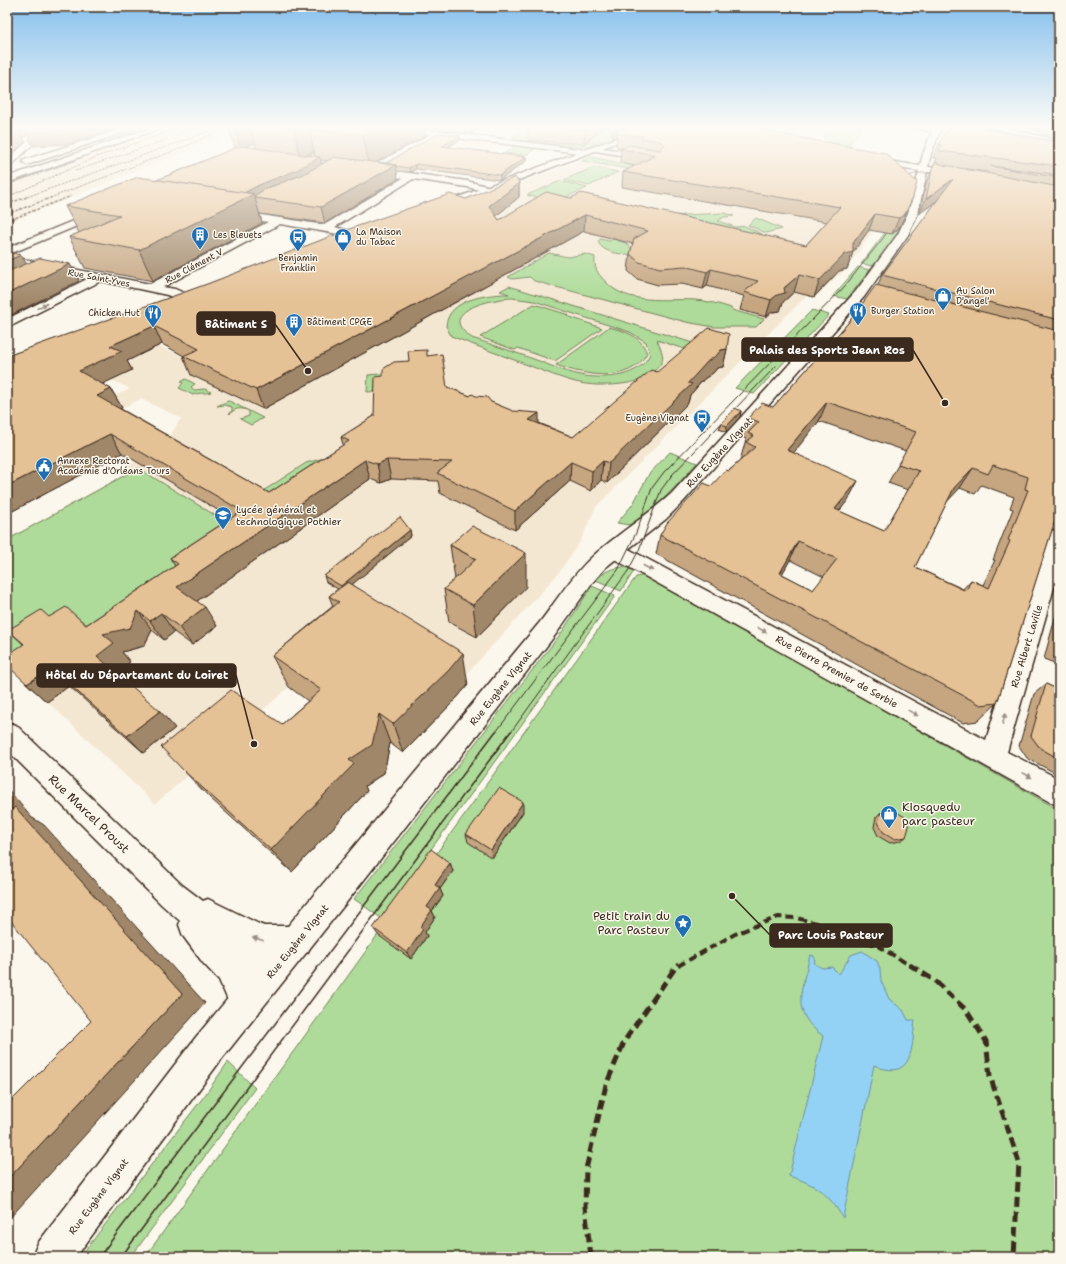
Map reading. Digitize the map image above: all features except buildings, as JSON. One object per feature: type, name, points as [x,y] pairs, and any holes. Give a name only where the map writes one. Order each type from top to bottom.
[{"type":"street","points":[[324,228],[397,185]]},
{"type":"street","points":[[471,185],[486,189]]},
{"type":"street","points":[[425,212],[497,185]]},
{"type":"street","name":"Rue Eugène Vignat","points":[[52,1257],[208,1050],[548,628],[585,578],[600,562],[659,515],[678,497],[760,407],[866,296],[907,229],[914,213],[920,185]]},
{"type":"street","points":[[7,252],[114,207]]},
{"type":"street","points":[[241,215],[255,207]]},
{"type":"street","points":[[223,212],[363,235],[339,244]]},
{"type":"street","name":"Rue Clément V","points":[[152,288],[278,221]]},
{"type":"street","name":"Rue Saint-Yves","points":[[7,259],[171,292],[189,300]]},
{"type":"street","points":[[37,275],[52,268]]},
{"type":"street","points":[[7,324],[98,278]]},
{"type":"street","points":[[174,306],[203,295]]},
{"type":"street","name":"Rue Albert Laville","points":[[993,756],[1059,536]]},
{"type":"street","name":"Rue Pierre Premier de Serbie","points":[[614,550],[1059,793]]},
{"type":"street","name":"Rue Marcel Proust","points":[[7,732],[172,895],[214,952],[230,969],[257,990]]},
{"type":"street","name":"Rue Marcel Proust","points":[[172,895],[254,938],[264,941],[297,941]]},
{"type":"shaded area","points":[[7,185],[102,185],[7,223]]},
{"type":"shaded area","name":"Lycée général et technologique Pothier","points":[[516,185],[751,185],[883,218],[845,271],[837,276],[815,298],[806,296],[596,507],[581,540],[558,574],[461,680],[350,634],[155,804],[7,663],[7,539],[129,472],[123,468],[164,446],[181,418],[141,399],[122,408],[106,400],[130,389],[112,380],[131,370],[109,360],[128,333],[191,360],[445,212]]},
{"type":"green space","points":[[551,185],[576,185],[587,188],[554,202],[527,195]]},
{"type":"green space","points":[[724,213],[734,216],[724,217],[718,221],[735,227],[745,226],[762,234],[747,237],[665,216]]},
{"type":"green space","points":[[756,218],[782,229],[766,233],[748,225]]},
{"type":"green space","points":[[893,220],[904,221],[895,237],[874,266],[861,264],[884,234]]},
{"type":"green space","points":[[600,239],[609,241],[613,239],[626,243],[633,251],[630,255],[608,251],[600,246],[598,242]]},
{"type":"green space","points":[[549,253],[568,257],[585,254],[595,257],[595,264],[600,275],[614,289],[624,294],[647,299],[704,301],[722,305],[731,308],[732,310],[764,319],[756,327],[714,327],[686,322],[534,281],[530,277],[512,279],[508,277]]},
{"type":"green space","points":[[858,267],[870,270],[847,299],[833,296]]},
{"type":"green space","points":[[509,286],[696,344],[690,351],[657,340],[663,358],[662,362],[651,374],[636,381],[597,385],[573,381],[552,375],[451,336],[446,326],[448,317],[454,310],[461,304],[480,297],[509,294],[500,291]],"holes":[[[512,298],[534,301],[630,332],[646,342],[650,354],[639,368],[631,372],[622,375],[603,377],[585,376],[562,370],[472,338],[462,329],[459,320],[462,314],[470,308],[480,304]]]},
{"type":"green space","points":[[534,304],[569,315],[567,316],[602,328],[555,361],[518,348],[515,350],[480,337]]},
{"type":"green space","points":[[812,310],[829,315],[754,394],[735,388]]},
{"type":"green space","points":[[609,327],[621,330],[636,338],[647,353],[639,363],[630,370],[606,375],[580,372],[556,365]]},
{"type":"green space","points":[[410,371],[385,391],[367,392],[368,375]]},
{"type":"green space","points":[[186,379],[195,384],[191,387],[194,390],[205,389],[211,392],[193,395],[179,388],[183,383],[181,382]]},
{"type":"green space","points":[[228,401],[249,411],[239,409],[234,410],[230,414],[229,413],[232,411],[232,407],[225,405],[217,406]]},
{"type":"green space","points":[[249,411],[263,418],[251,425],[240,419],[249,416]]},
{"type":"green space","points":[[670,452],[697,463],[657,505],[639,519],[629,525],[617,523],[633,504],[649,474]]},
{"type":"green space","points":[[335,455],[278,507],[257,495],[306,463]]},
{"type":"green space","points":[[138,468],[239,530],[105,638],[74,615],[9,657],[7,655],[7,540]]},
{"type":"green space","points":[[623,567],[636,568],[621,591],[596,580],[608,570]]},
{"type":"green space","points":[[645,575],[1059,810],[1059,1257],[145,1257],[636,577]]},
{"type":"green space","points":[[592,586],[615,596],[381,918],[354,899],[562,632]]},
{"type":"green space","points":[[228,1062],[255,1088],[131,1257],[80,1257],[205,1095]]},
{"type":"water","points":[[862,951],[877,961],[880,969],[881,981],[889,999],[903,1010],[908,1020],[915,1020],[912,1046],[907,1062],[902,1067],[895,1070],[884,1069],[874,1065],[843,1218],[838,1209],[821,1191],[807,1183],[789,1176],[823,1036],[812,1027],[806,1018],[802,1009],[801,1000],[810,955],[814,956],[815,964],[822,968],[832,967],[839,974],[851,955]]},
{"type":"tram line","points":[[496,732],[618,570],[636,533],[652,488],[664,472],[845,286],[884,237],[892,224]]},
{"type":"tram line","points":[[511,732],[628,571],[639,550],[661,490],[672,475],[776,366]]},
{"type":"tram line","points":[[99,1257],[496,731]]},
{"type":"tram line","points":[[121,1257],[511,731]]},
{"type":"railway","points":[[7,197],[34,185]]},
{"type":"railway","points":[[24,198],[60,185]]},
{"type":"railway","points":[[50,198],[84,185]]},
{"type":"railway","points":[[7,204],[27,197]]},
{"type":"railway","points":[[7,214],[53,197]]},
{"type":"railway","points":[[7,221],[69,197]]},
{"type":"railway","points":[[678,966],[735,934],[778,917],[796,918],[817,923],[878,946],[911,966]]},
{"type":"railway","points":[[591,1257],[585,1207],[586,1169],[606,1085],[625,1040],[675,968],[679,965]]},
{"type":"railway","points":[[910,965],[935,981],[966,1010],[986,1041],[990,1076],[1019,1162],[1014,1257]]},
{"type":"place","name":"Les Bleuets","points":[[200,250]]},
{"type":"place","name":"Benjamin Franklin","points":[[298,252]]},
{"type":"place","name":"La Maison du Tabac","points":[[343,252]]},
{"type":"place","name":"Au Salon D'angel'","points":[[943,311]]},
{"type":"place","name":"Burger Station","points":[[858,326]]},
{"type":"place","name":"Chicken Hut","points":[[153,328]]},
{"type":"place","name":"Bâtiment CPGE","points":[[294,337]]},
{"type":"place","name":"Bâtiment S","points":[[308,371]]},
{"type":"place","name":"Palais des Sports Jean Ros","points":[[945,403]]},
{"type":"place","name":"Eugène Vignat","points":[[702,433]]},
{"type":"place","name":"Annexe Rectorat Académie d'Orléans Tours","points":[[44,481]]},
{"type":"place","name":"Lycée général et technologique Pothier","points":[[223,530]]},
{"type":"place","name":"Hôtel du Département du Loiret","points":[[254,744]]},
{"type":"place","name":"Kiosquedu parc pasteur","points":[[889,829]]},
{"type":"place","name":"Parc Louis Pasteur","points":[[732,896]]},
{"type":"place","name":"Petit train du Parc Pasteur","points":[[683,938]]}]
